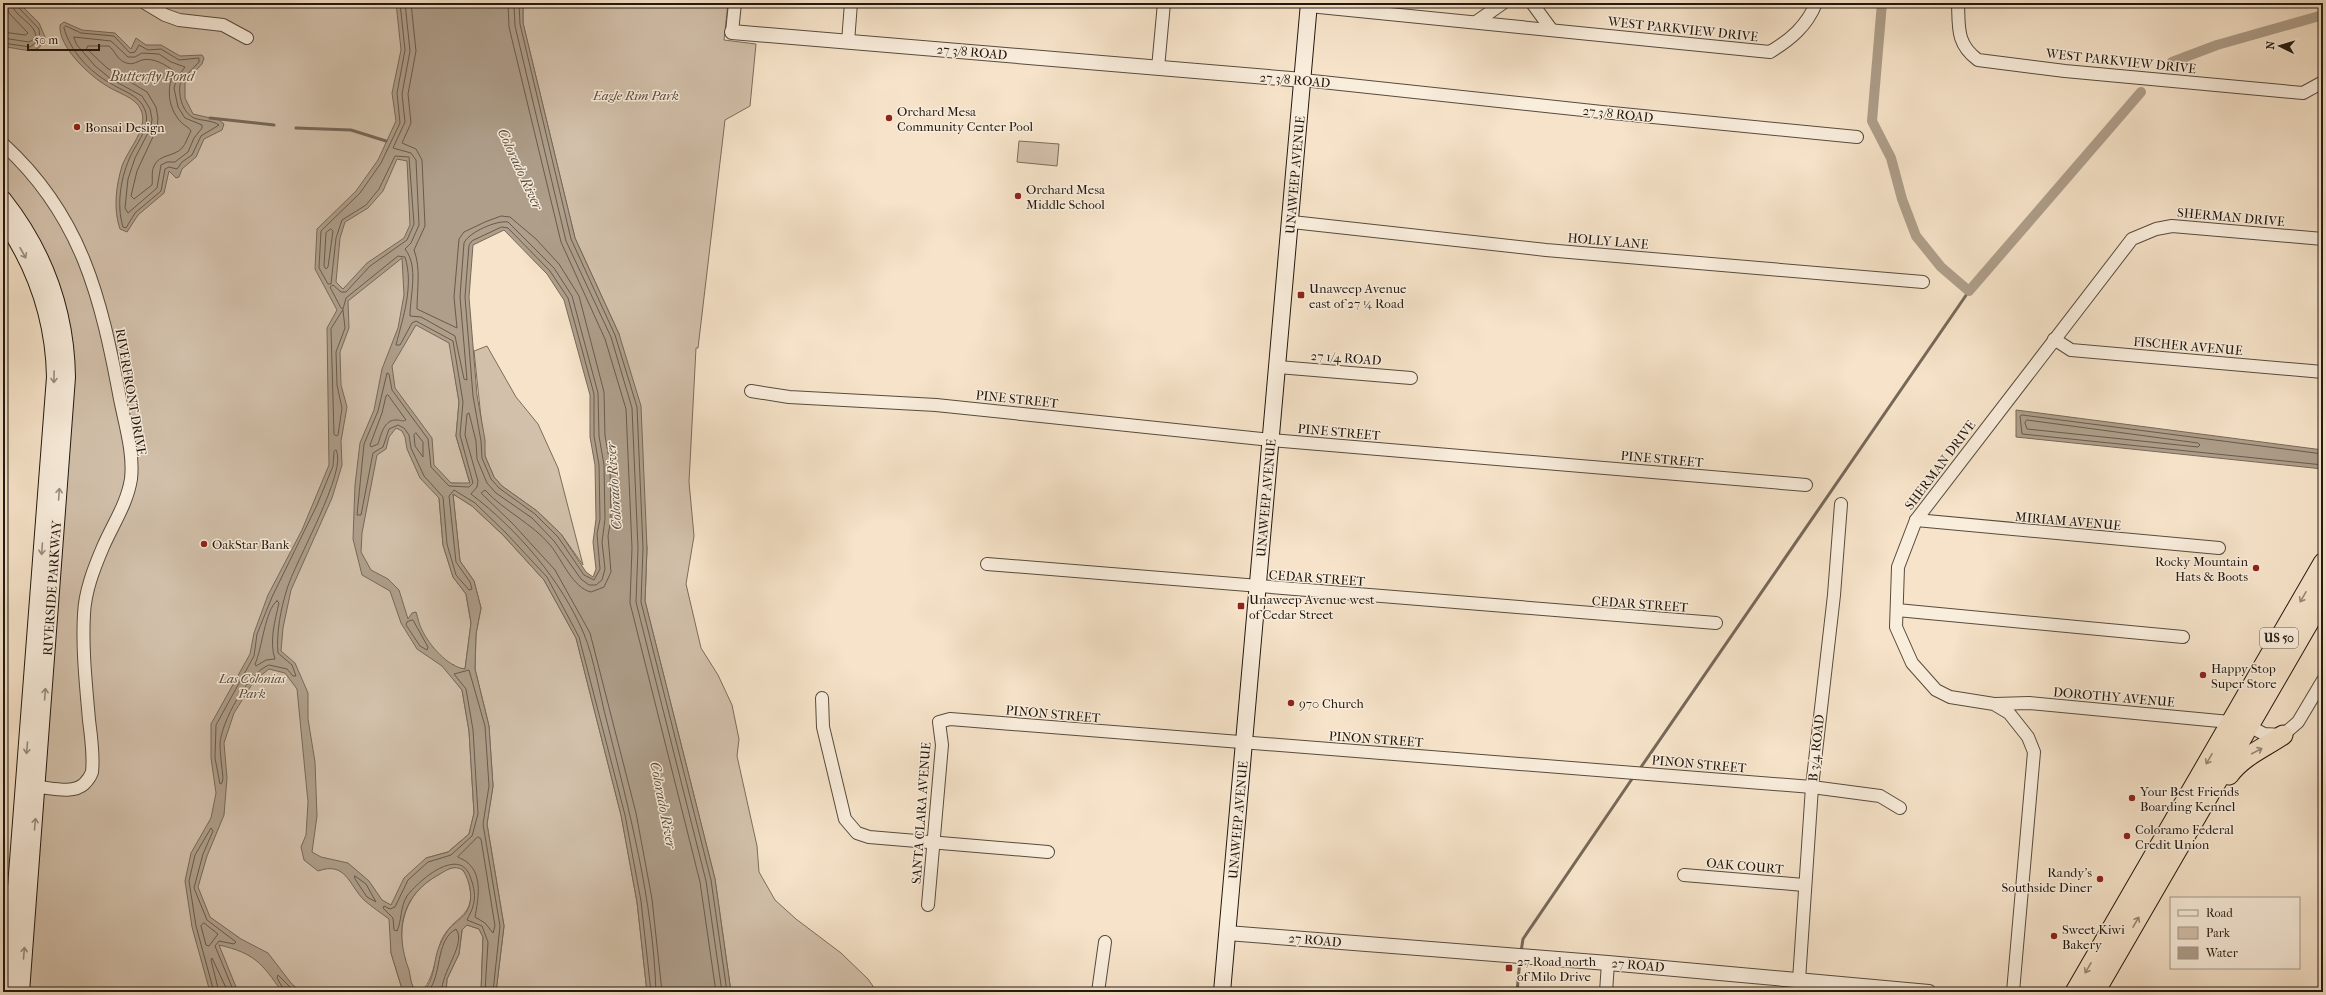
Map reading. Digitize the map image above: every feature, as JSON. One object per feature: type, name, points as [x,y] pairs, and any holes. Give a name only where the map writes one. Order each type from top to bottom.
[{"type":"highway","name":"US 50","points":[[2075,992],[2323,563]]},
{"type":"highway","name":"US 50","points":[[2095,992],[2249,726],[2318,614],[2323,598]]},
{"type":"highway","points":[[2249,726],[2248,717],[2250,706],[2267,659]]},
{"type":"highway","points":[[2216,783],[2230,745],[2230,722]]},
{"type":"highway","points":[[2180,845],[2241,762],[2283,735]]},
{"type":"main road","name":"UNAWEEP AVENUE","points":[[1222,992],[1292,222],[1309,4]]},
{"type":"main road","name":"RIVERSIDE PARKWAY","points":[[3,199],[18,219],[45,267],[62,321],[67,357],[67,377],[38,787],[21,992]]},
{"type":"main road","name":"RIVERSIDE PARKWAY","points":[[3,219],[34,272],[45,305],[53,340],[55,377],[8,992]]},
{"type":"street","points":[[145,3],[165,15],[179,20],[223,25],[247,38]]},
{"type":"street","points":[[732,32],[735,3]]},
{"type":"street","points":[[848,42],[851,3]]},
{"type":"street","points":[[1158,68],[1164,3]]},
{"type":"street","points":[[1476,22],[1503,3]]},
{"type":"street","points":[[1532,3],[1551,29]]},
{"type":"street","name":"WEST PARKVIEW DRIVE","points":[[1309,4],[1770,52],[1786,43],[1801,29],[1816,3]]},
{"type":"street","name":"WEST PARKVIEW DRIVE","points":[[1958,3],[1960,37],[1966,51],[1978,60],[2066,71],[2303,93],[2323,82]]},
{"type":"street","name":"27 3/8 ROAD","points":[[732,32],[1303,80],[1610,113],[1857,137]]},
{"type":"street","name":"RIVERFRONT DRIVE","points":[[3,144],[33,173],[48,192],[64,216],[84,257],[100,307],[111,350],[130,460],[130,479],[122,510],[103,546],[90,580],[84,612],[84,656],[92,756],[92,774],[85,784],[74,789],[38,787]]},
{"type":"street","name":"HOLLY LANE","points":[[1292,222],[1546,250],[1923,282]]},
{"type":"street","name":"SHERMAN DRIVE","points":[[2013,992],[2034,752],[2028,737],[2009,713],[1994,704],[1950,697],[1936,690],[1912,663],[1896,627],[1898,567],[1916,520],[2132,239],[2156,229],[2172,226],[2323,239]]},
{"type":"street","name":"FISCHER AVENUE","points":[[2054,339],[2072,350],[2323,372]]},
{"type":"street","name":"27 1/4 ROAD","points":[[1278,367],[1411,378]]},
{"type":"street","name":"PINE STREET","points":[[751,391],[789,397],[936,404],[1271,440],[1806,485]]},
{"type":"street","name":"B 3/4 ROAD","points":[[1799,986],[1804,885],[1812,787],[1834,595],[1841,504]]},
{"type":"street","name":"MIRIAM AVENUE","points":[[1916,520],[2218,548]]},
{"type":"street","name":"CEDAR STREET","points":[[987,564],[1716,623]]},
{"type":"street","points":[[1897,610],[2183,637]]},
{"type":"street","points":[[2249,726],[2264,734],[2283,735],[2291,730],[2301,718],[2323,680]]},
{"type":"street","points":[[822,698],[823,727],[845,819],[851,828],[857,833],[869,836],[1048,852]]},
{"type":"street","name":"DOROTHY AVENUE","points":[[1994,704],[2030,704],[2230,722]]},
{"type":"street","name":"PINON STREET","points":[[939,722],[950,719],[1245,744],[1469,759],[1812,787],[1880,796],[1900,808]]},
{"type":"street","name":"SANTA CLARA AVENUE","points":[[928,905],[942,745],[939,722]]},
{"type":"street","name":"OAK COURT","points":[[1684,875],[1804,885]]},
{"type":"street","name":"27 ROAD","points":[[1227,933],[1608,963],[1799,986],[1929,992]]},
{"type":"street","points":[[1098,992],[1105,942]]},
{"type":"street","points":[[1606,992],[1608,963]]},
{"type":"green space","name":"Las Colonias Park","points":[[3,3],[397,3],[459,402],[456,436],[470,484],[451,483],[439,471],[439,498],[443,545],[453,577],[466,594],[471,623],[465,669],[457,668],[453,664],[454,680],[462,690],[469,731],[474,813],[469,834],[448,852],[426,858],[391,941],[391,953],[403,992],[28,992],[72,381],[3,194]]},
{"type":"green space","name":"Eagle Rim Park","points":[[523,3],[728,3],[724,40],[756,44],[750,106],[725,120],[698,348],[696,348],[689,482],[694,536],[686,584],[701,648],[718,675],[732,705],[739,739],[737,756],[757,846],[759,872],[775,900],[796,919],[841,953],[868,979],[877,992],[731,992],[715,879],[645,601],[647,548],[619,334],[575,238],[523,23]]},
{"type":"green space","points":[[1019,141],[1059,144],[1057,166],[1017,162]]},
{"type":"green space","points":[[487,346],[516,397],[538,424],[558,468],[583,565],[561,534],[537,511],[502,486],[494,477],[485,456],[474,351]]},
{"type":"green space","points":[[453,494],[472,506],[503,535],[544,580],[576,638],[621,815],[637,902],[647,992],[496,992],[504,926],[487,824],[493,786],[489,726],[475,669],[476,634],[481,608],[474,581],[460,561]]},
{"type":"green space","points":[[456,867],[465,873],[468,880],[470,902],[463,915],[446,932],[441,941],[427,985],[418,992],[412,985],[404,957],[402,930],[404,917],[408,905],[424,884],[450,868]]},
{"type":"green space","points":[[467,925],[479,929],[483,937],[481,992],[446,992],[447,979],[459,954],[462,930]]},
{"type":"water","points":[[3,3],[20,4],[39,23],[45,37],[39,48],[28,50],[3,47]]},
{"type":"water","name":"Colorado River","points":[[396,3],[523,3],[523,23],[575,238],[619,334],[641,406],[647,548],[645,601],[715,879],[731,992],[647,992],[637,902],[621,815],[576,638],[544,580],[503,535],[472,506],[453,494],[460,561],[474,581],[481,608],[476,634],[475,669],[489,726],[493,786],[487,824],[504,926],[496,992],[481,992],[483,937],[479,929],[467,925],[462,930],[459,954],[447,979],[446,992],[418,992],[403,992],[391,953],[389,919],[364,900],[346,876],[341,872],[335,869],[318,871],[304,860],[301,847],[306,835],[308,802],[297,689],[285,673],[269,669],[254,681],[234,713],[224,743],[227,778],[224,815],[207,856],[198,887],[210,917],[241,939],[268,953],[291,983],[301,992],[282,992],[263,966],[241,952],[219,945],[238,992],[210,992],[192,927],[185,881],[191,853],[211,818],[216,793],[211,758],[211,724],[250,654],[254,633],[268,595],[302,530],[329,465],[327,328],[337,310],[315,269],[317,229],[356,191],[378,160],[396,121],[392,93],[401,50]],"holes":[[[397,159],[407,161],[410,225],[404,238],[367,263],[343,289],[336,282],[340,238],[345,222],[368,208],[383,191]],[[504,230],[547,274],[564,300],[590,395],[590,437],[595,465],[596,519],[593,542],[596,569],[593,577],[586,572],[561,534],[537,511],[502,486],[494,477],[485,456],[485,440],[477,395],[469,297],[473,245]],[[402,258],[404,295],[398,328],[382,369],[374,410],[360,443],[355,485],[353,539],[362,575],[390,591],[401,623],[417,649],[442,666],[462,690],[469,731],[474,813],[469,834],[448,852],[426,858],[404,878],[391,905],[382,900],[369,881],[348,863],[321,857],[312,852],[317,816],[315,762],[308,719],[308,693],[295,663],[281,651],[283,628],[291,590],[332,498],[342,465],[341,441],[347,407],[341,385],[340,352],[349,328],[348,301]],[[416,325],[449,343],[459,402],[456,436],[470,483],[451,483],[434,465],[432,438],[395,388],[392,366]],[[396,428],[402,431],[405,437],[407,449],[420,478],[439,498],[443,545],[453,577],[466,594],[471,623],[465,669],[446,660],[434,648],[425,636],[416,612],[412,613],[408,619],[399,590],[388,579],[371,570],[361,552],[362,533],[377,455],[386,449],[389,437]],[[457,868],[463,870],[468,879],[470,890],[471,896],[469,906],[464,915],[451,927],[443,938],[437,953],[433,973],[428,986],[424,990],[418,992],[415,990],[411,982],[404,955],[402,941],[404,915],[409,903],[417,892],[427,883],[448,869]]]},
{"type":"water","name":"Butterfly Pond","points":[[64,22],[82,30],[115,33],[131,49],[136,38],[146,45],[161,45],[180,56],[202,55],[204,58],[202,64],[185,82],[185,98],[193,114],[219,120],[224,124],[222,130],[204,139],[196,157],[182,169],[179,177],[176,178],[169,171],[164,193],[138,215],[127,232],[120,229],[118,221],[116,206],[117,189],[122,166],[140,131],[143,117],[141,110],[135,102],[111,89],[92,75],[76,60],[64,42],[61,34],[60,25]]},
{"type":"water","points":[[2016,410],[2323,450],[2323,469],[2016,437]]},
{"type":"waterway","points":[[1882,3],[1872,121],[1891,158],[1902,199],[1916,236],[1941,267],[1969,291],[2141,92]]},
{"type":"waterway","points":[[2172,62],[2217,45],[2323,15]]},
{"type":"waterway","points":[[210,118],[274,125]]},
{"type":"waterway","points":[[296,128],[351,130],[386,141]]},
{"type":"waterway","points":[[1639,770],[1969,291]]},
{"type":"waterway","points":[[1521,952],[1523,939],[1634,776]]},
{"type":"waterway","points":[[1517,992],[1520,959]]},
{"type":"place","name":"Orchard Mesa Community Center Pool","points":[[889,118]]},
{"type":"place","name":"Bonsai Design","points":[[77,127]]},
{"type":"place","name":"Orchard Mesa Middle School","points":[[1018,196]]},
{"type":"place","name":"Unaweep Avenue east of 27 ¼ Road","points":[[1301,295]]},
{"type":"place","name":"OakStar Bank","points":[[204,544]]},
{"type":"place","name":"Rocky Mountain Hats & Boots","points":[[2256,568]]},
{"type":"place","name":"Unaweep Avenue west of Cedar Street","points":[[1241,606]]},
{"type":"place","name":"Happy Stop Super Store","points":[[2203,675]]},
{"type":"place","name":"970 Church","points":[[1291,703]]},
{"type":"place","name":"Your Best Friends Boarding Kennel","points":[[2132,798]]},
{"type":"place","name":"Coloramo Federal Credit Union","points":[[2127,836]]},
{"type":"place","name":"Randy's Southside Diner","points":[[2100,879]]},
{"type":"place","name":"Sweet Kiwi Bakery","points":[[2054,936]]},
{"type":"place","name":"27 Road north of Milo Drive","points":[[1509,968]]}]
